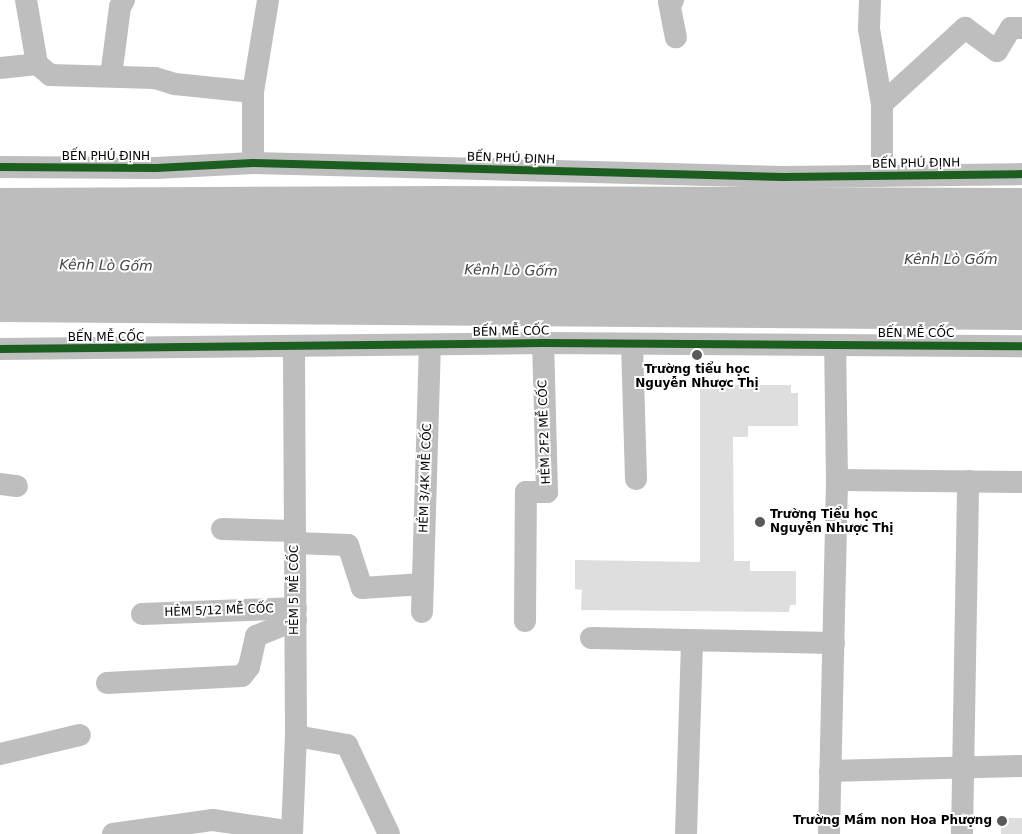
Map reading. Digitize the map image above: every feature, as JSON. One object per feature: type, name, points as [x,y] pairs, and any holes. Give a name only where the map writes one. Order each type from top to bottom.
[{"type":"street","points":[[26,0],[37,64],[50,75],[155,78],[175,84],[253,92]]},
{"type":"street","points":[[111,76],[120,7],[124,0]]},
{"type":"street","points":[[254,163],[253,92],[268,0]]},
{"type":"street","points":[[673,0],[668,2],[676,37]]},
{"type":"street","points":[[870,0],[869,28],[882,104],[882,176]]},
{"type":"street","points":[[882,104],[965,28],[996,50],[1011,28],[1022,28]]},
{"type":"street","points":[[0,68],[37,64]]},
{"type":"street","name":"BẾN PHÚ ĐỊNH","points":[[0,167],[156,168],[254,163],[784,178],[1022,174]]},
{"type":"street","name":"BẾN MỄ CỐC","points":[[0,349],[543,343],[1022,346]]},
{"type":"street","name":"HẺM 2F2 MỄ CỐC","points":[[525,621],[526,492],[547,492],[543,343]]},
{"type":"street","points":[[632,344],[636,479]]},
{"type":"street","name":"HẺM 3/4K MỄ CỐC","points":[[422,612],[430,345]]},
{"type":"street","points":[[829,834],[837,480],[835,345]]},
{"type":"street","name":"HẺM 5 MỄ CỐC","points":[[292,833],[296,736],[294,347]]},
{"type":"street","points":[[837,480],[1022,482]]},
{"type":"street","points":[[962,834],[968,481]]},
{"type":"street","points":[[222,529],[348,545],[362,588],[423,584]]},
{"type":"street","name":"HẺM 5/12 MỄ CỐC","points":[[142,614],[296,614]]},
{"type":"street","points":[[107,683],[242,676],[249,667],[256,636],[296,614]]},
{"type":"street","points":[[591,638],[834,643]]},
{"type":"street","points":[[686,834],[692,640]]},
{"type":"street","points":[[0,754],[80,736]]},
{"type":"street","points":[[296,736],[347,745],[389,834]]},
{"type":"street","points":[[830,771],[1022,766]]},
{"type":"street","points":[[113,834],[213,820],[230,828],[292,833]]},
{"type":"water","name":"Kênh Lò Gốm","points":[[439,186],[1022,188],[1022,330],[0,322],[0,188]]},
{"type":"building","points":[[700,385],[791,385],[791,393],[798,393],[798,426],[748,426],[748,437],[733,437],[734,561],[750,561],[750,571],[796,571],[796,605],[790,605],[789,612],[581,610],[582,590],[575,589],[575,560],[700,562]]},
{"type":"building","points":[[1001,818],[1022,818],[1022,834],[1001,834]]},
{"type":"cycle path","points":[[0,167],[156,168],[253,163],[784,177],[1022,174]]},
{"type":"cycle path","points":[[0,349],[543,343],[1022,346]]},
{"type":"place","name":"Trường tiểu học Nguyễn Nhược Thị","points":[[697,355]]},
{"type":"place","name":"Trường Tiểu học Nguyễn Nhược Thị","points":[[760,522]]},
{"type":"place","name":"Trường Mầm non Hoa Phượng","points":[[1002,821]]}]
